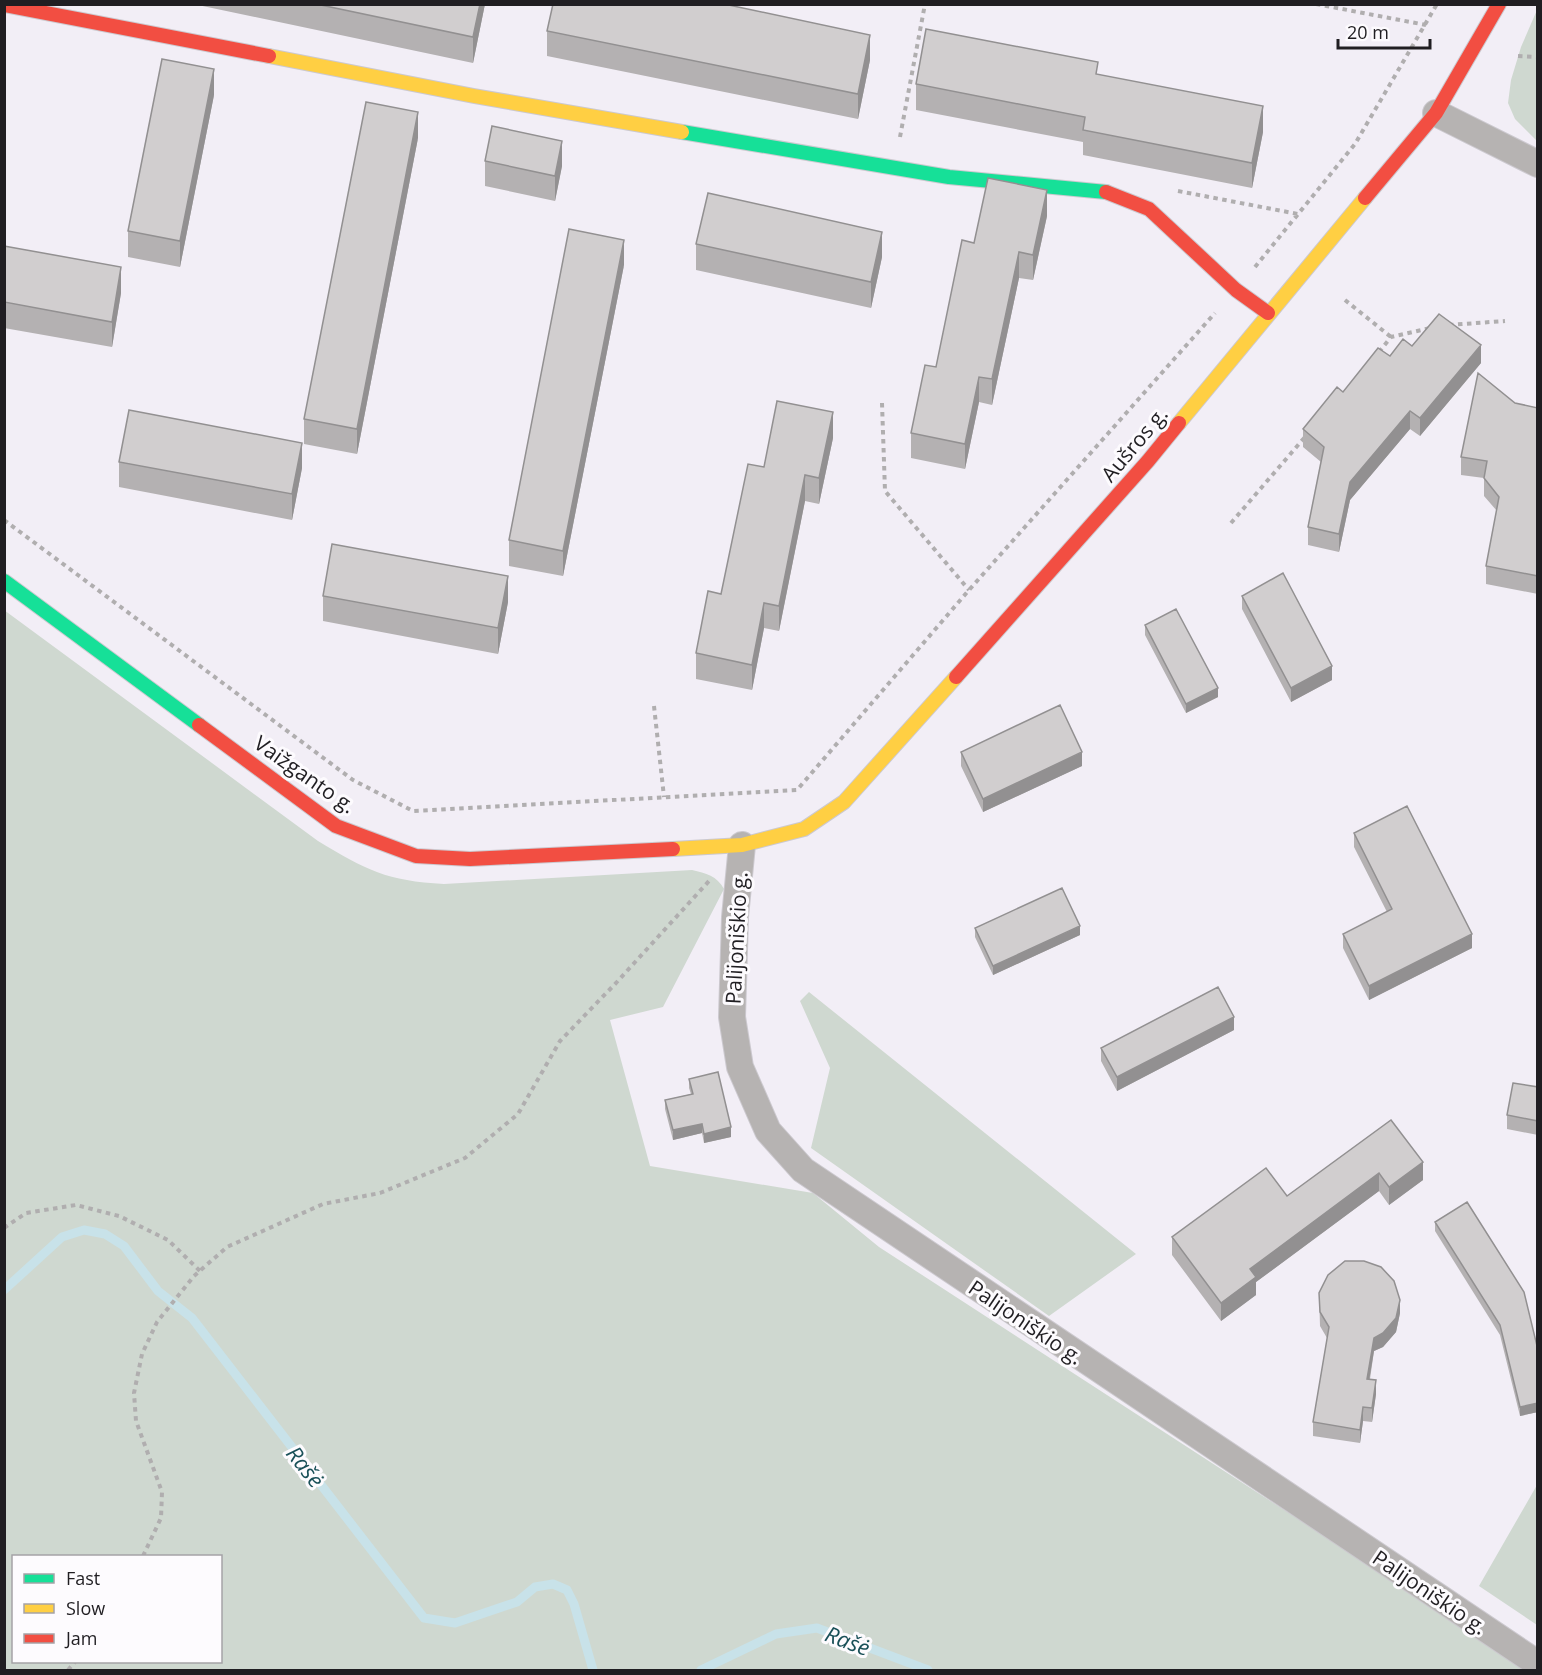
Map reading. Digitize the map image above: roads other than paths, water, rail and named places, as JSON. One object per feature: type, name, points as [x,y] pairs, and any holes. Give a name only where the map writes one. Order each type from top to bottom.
[{"type":"street","name":"Aušros g.","points":[[742,845],[804,829],[844,802],[1148,461],[1268,313],[1436,113],[1499,4]]},
{"type":"street","points":[[4,5],[474,96],[894,168],[949,177],[1105,192],[1149,209],[1236,290],[1268,313]]},
{"type":"street","points":[[1436,113],[1538,164]]},
{"type":"street","name":"Vaižganto g.","points":[[4,581],[336,826],[406,852],[416,855],[470,859],[742,845]]},
{"type":"street","name":"Palijoniškio g.","points":[[742,845],[735,917],[732,1017],[740,1067],[768,1131],[803,1170],[1538,1664]]},
{"type":"waterway","name":"Rašė","points":[[4,1290],[62,1237],[84,1230],[105,1234],[124,1246],[158,1291],[192,1318],[424,1618],[455,1623],[517,1602],[535,1587],[553,1584],[567,1590],[574,1604],[593,1670]]},
{"type":"waterway","name":"Rašė","points":[[701,1670],[776,1634],[817,1628],[928,1670]]}]
